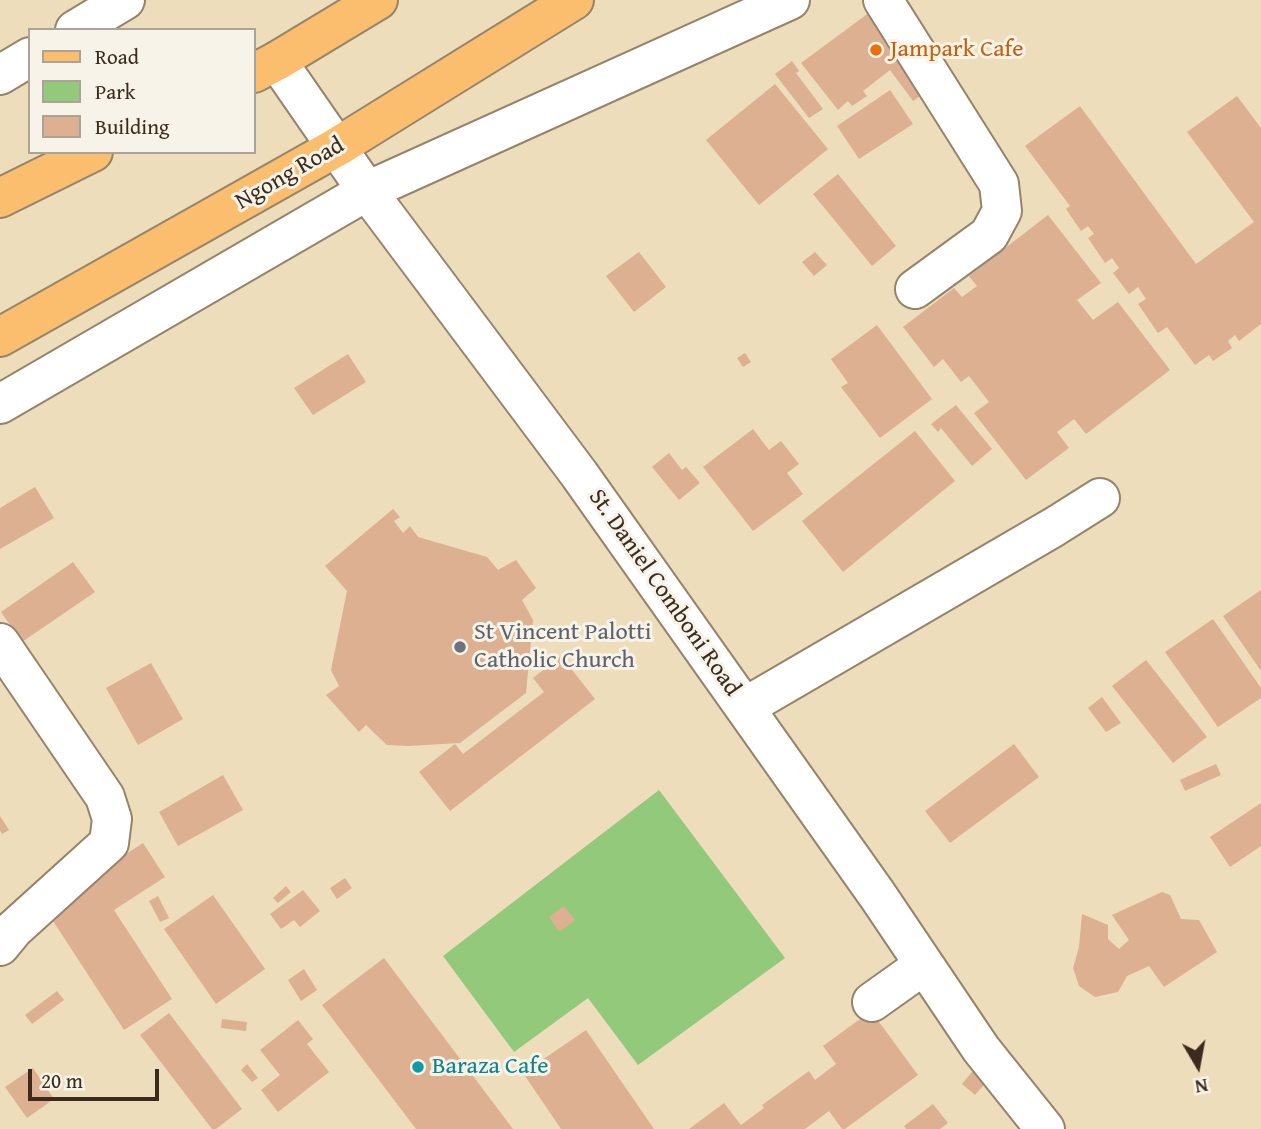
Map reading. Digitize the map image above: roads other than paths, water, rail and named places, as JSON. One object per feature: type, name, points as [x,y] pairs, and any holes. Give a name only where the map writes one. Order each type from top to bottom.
[{"type":"main road","points":[[266,67],[378,0]]},
{"type":"main road","name":"Ngong Road","points":[[0,337],[337,148],[574,0]]},
{"type":"main road","points":[[0,198],[89,154]]},
{"type":"street","points":[[78,28],[125,0]]},
{"type":"street","points":[[0,404],[367,191],[790,0]]},
{"type":"street","points":[[883,0],[999,184],[1002,211],[989,235],[915,289]]},
{"type":"street","points":[[0,75],[28,58]]},
{"type":"street","name":"St. Daniel Comboni Road","points":[[266,67],[337,148],[579,474],[745,707],[981,1049],[1045,1129]]},
{"type":"street","points":[[745,707],[1100,498]]},
{"type":"street","points":[[0,643],[105,797],[113,819],[108,842],[14,929],[0,946]]},
{"type":"street","points":[[872,1002],[924,965]]},
{"type":"place","name":"Jampark Cafe","points":[[876,50]]},
{"type":"place","name":"St Vincent Palotti Catholic Church","points":[[460,647]]},
{"type":"place","name":"Baraza Cafe","points":[[418,1067]]}]
